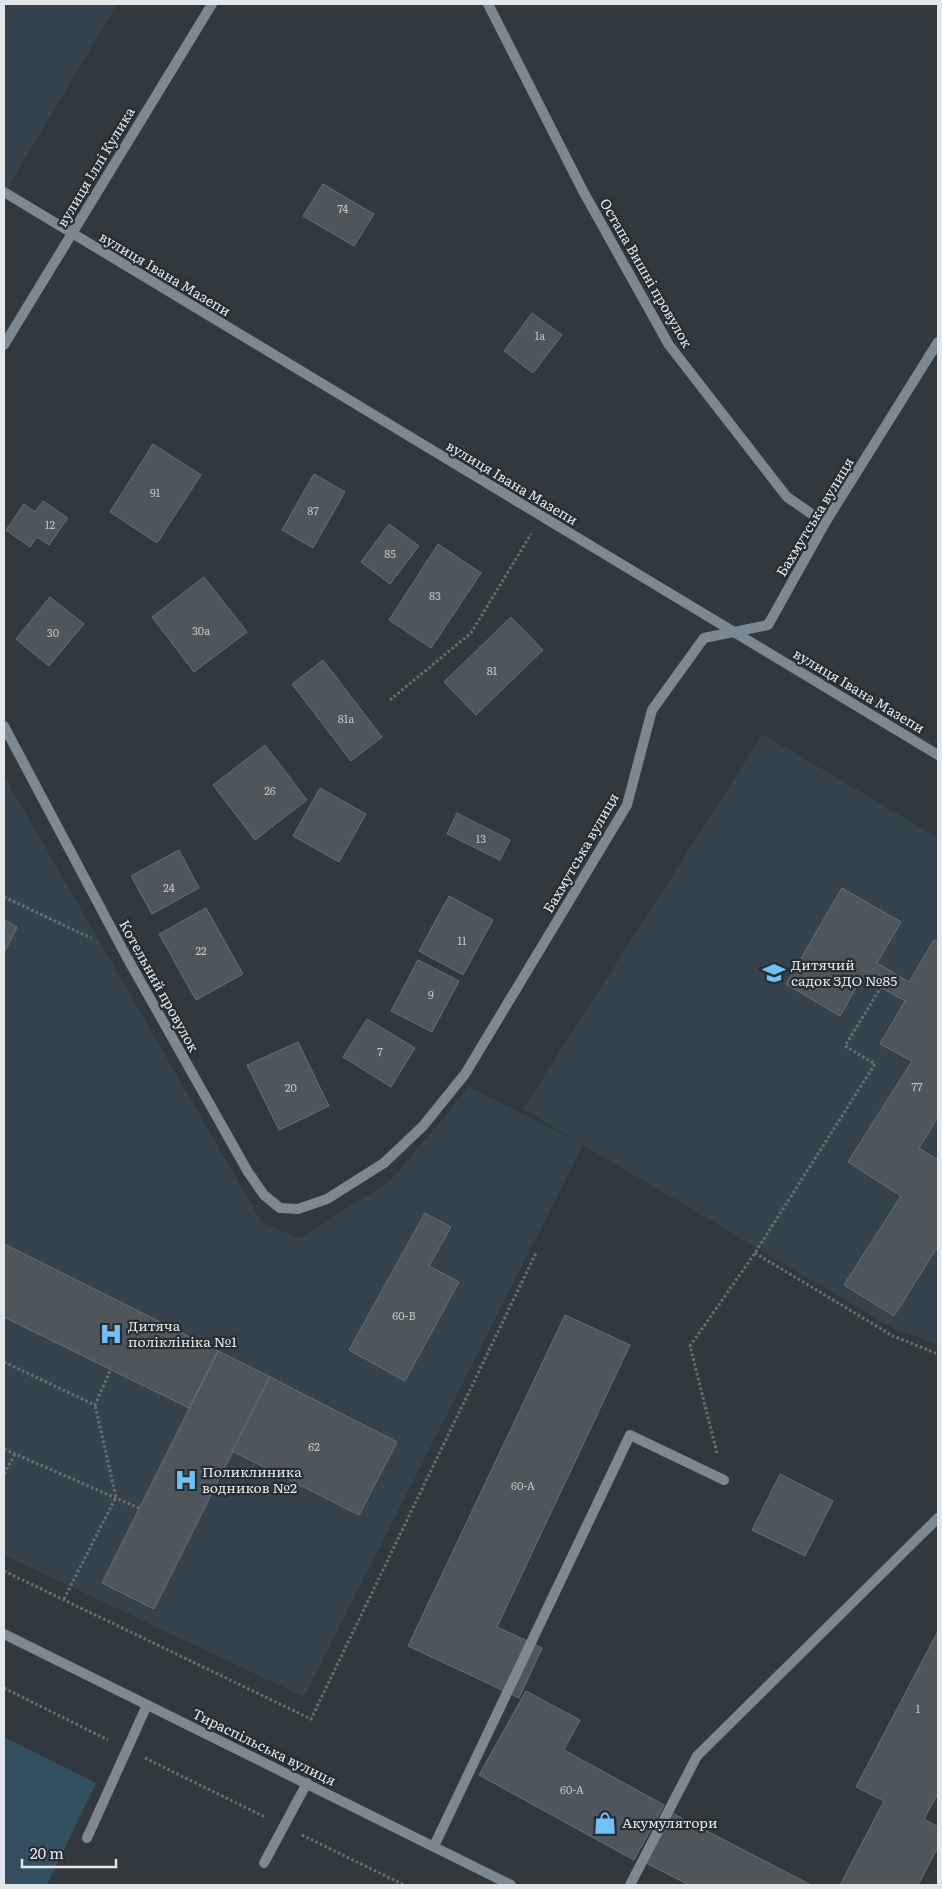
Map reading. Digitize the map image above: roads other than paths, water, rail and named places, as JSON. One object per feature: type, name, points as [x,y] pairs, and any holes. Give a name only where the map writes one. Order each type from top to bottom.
[{"type":"street","name":"вулиця Іллі Кулика","points":[[4,345],[212,4]]},
{"type":"street","name":"Остапа Вишні провулок","points":[[488,4],[583,191],[669,345],[787,497],[825,523]]},
{"type":"street","name":"вулиця Івана Мазепи","points":[[4,192],[938,755]]},
{"type":"street","name":"Бахмутська вулиця","points":[[327,1199],[384,1163],[423,1126],[465,1074],[627,805],[652,710],[704,638],[768,625],[825,523],[938,342]]},
{"type":"street","name":"Котельний провулок","points":[[4,726],[125,954],[248,1172],[264,1195],[280,1208],[298,1209],[327,1199]]},
{"type":"street","points":[[434,1846],[630,1435],[724,1480]]},
{"type":"street","points":[[630,1885],[697,1756],[938,1518]]},
{"type":"street","name":"Тираспільська вулиця","points":[[4,1634],[511,1885]]},
{"type":"street","points":[[87,1838],[147,1705]]},
{"type":"street","points":[[264,1864],[307,1783]]},
{"type":"place","name":"Дитячий садок ЗДО №85","points":[[774,973]]},
{"type":"place","name":"Дитяча поліклініка №1","points":[[111,1334]]},
{"type":"place","name":"Поликлиника водников №2","points":[[186,1480]]},
{"type":"place","name":"Акумулятори","points":[[605,1823]]}]
